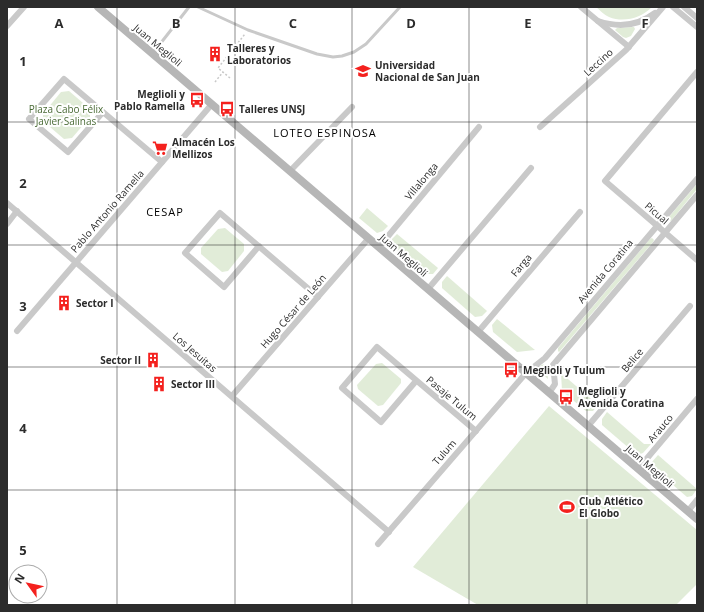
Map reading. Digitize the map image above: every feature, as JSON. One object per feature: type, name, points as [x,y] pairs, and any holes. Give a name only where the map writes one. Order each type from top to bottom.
[{"type":"main road","name":"Juan Meglioli","points":[[98,7],[697,519]]},
{"type":"street","points":[[7,26],[24,7]]},
{"type":"street","points":[[581,7],[629,47]]},
{"type":"street","points":[[598,21],[610,25],[637,23],[653,15],[663,7]]},
{"type":"street","name":"Leccino","points":[[540,127],[629,47],[663,7]]},
{"type":"street","points":[[673,7],[697,27]]},
{"type":"street","points":[[684,7],[697,18]]},
{"type":"street","name":"Picual","points":[[697,72],[605,181],[697,260]]},
{"type":"street","points":[[103,112],[68,152],[29,119],[64,79],[103,112],[162,162]]},
{"type":"street","name":"Pablo Antonio Ramella","points":[[17,331],[212,104]]},
{"type":"street","points":[[290,171],[352,107]]},
{"type":"street","name":"Villalonga","points":[[379,247],[479,127]]},
{"type":"street","points":[[428,289],[531,168]]},
{"type":"street","name":"Avenida Coratina","points":[[526,373],[545,358],[697,179]]},
{"type":"street","name":"Avenida Coratina","points":[[552,365],[697,195]]},
{"type":"street","name":"Los Jesuitas","points":[[7,202],[389,532]]},
{"type":"street","points":[[7,224],[17,212]]},
{"type":"street","name":"Farga","points":[[478,332],[580,212]]},
{"type":"street","points":[[259,246],[224,287],[185,253],[220,213],[259,246],[318,297]]},
{"type":"street","name":"Hugo César de León","points":[[232,396],[369,238]]},
{"type":"street","name":"Belice","points":[[588,426],[690,306]]},
{"type":"street","name":"Pasaje Tulum","points":[[416,381],[381,422],[342,388],[377,347],[476,431]]},
{"type":"street","points":[[545,358],[552,365],[556,384],[549,393]]},
{"type":"street","name":"Tulum","points":[[378,544],[526,373]]},
{"type":"street","name":"Arauco","points":[[638,469],[697,399]]},
{"type":"street","points":[[688,511],[697,500]]},
{"type":"lane","points":[[152,54],[189,7]]},
{"type":"lane","points":[[198,7],[248,30],[317,54],[333,57],[354,52],[366,44],[400,7]]},
{"type":"path","points":[[230,78],[218,68],[248,30]]},
{"type":"path","points":[[215,82],[223,72]]},
{"type":"green space","points":[[596,7],[652,7],[638,17],[620,20],[607,16]]},
{"type":"green space","points":[[634,27],[635,29],[631,36],[626,38],[615,30],[617,28]]},
{"type":"green space","name":"Plaza Cabo Félix Javier Salinas","points":[[69,91],[90,109],[90,117],[72,138],[64,139],[43,121],[43,114],[61,92]]},
{"type":"green space","points":[[697,184],[697,189],[671,221],[668,220],[668,218]]},
{"type":"green space","points":[[367,208],[388,226],[383,231],[377,233],[359,218]]},
{"type":"green space","points":[[225,228],[244,244],[244,251],[228,271],[222,272],[201,254],[201,248],[218,229]]},
{"type":"green space","points":[[397,234],[438,268],[433,274],[425,274],[392,246],[392,239]]},
{"type":"green space","points":[[652,238],[654,240],[653,242],[559,352],[558,348]]},
{"type":"green space","points":[[447,276],[487,311],[482,316],[475,317],[442,288],[442,282]]},
{"type":"green space","points":[[497,319],[535,350],[517,352],[493,332],[492,325]]},
{"type":"green space","points":[[382,363],[401,379],[401,383],[383,405],[378,406],[358,389],[357,385],[376,364]]},
{"type":"green space","points":[[544,364],[547,367],[548,379],[535,368]]},
{"type":"green space","points":[[561,373],[598,405],[593,411],[586,411],[562,391]]},
{"type":"green space","name":"Club Atlético El Globo","points":[[549,406],[697,530],[697,584],[676,605],[478,605],[413,567]]},
{"type":"green space","points":[[607,412],[644,444],[651,444],[643,453],[637,455],[602,425],[602,419]]},
{"type":"green space","points":[[658,455],[697,489],[692,496],[687,497],[652,467],[652,462]]},
{"type":"place","name":"Talleres y Laboratorios","points":[[215,54]]},
{"type":"place","name":"Universidad Nacional de San Juan","points":[[363,71]]},
{"type":"place","name":"Meglioli y Pablo Ramella","points":[[197,100]]},
{"type":"place","name":"Talleres UNSJ","points":[[227,109]]},
{"type":"place","name":"Almacén Los Mellizos","points":[[160,148]]},
{"type":"place","name":"Sector I","points":[[64,303]]},
{"type":"place","name":"Sector II","points":[[153,360]]},
{"type":"place","name":"Meglioli y Tulum","points":[[511,370]]},
{"type":"place","name":"Sector III","points":[[159,384]]},
{"type":"place","name":"Meglioli y Avenida Coratina","points":[[566,397]]},
{"type":"place","name":"Club Atlético El Globo","points":[[567,507]]},
{"type":"district","name":"LOTEO ESPINOSA","points":[[325,132]]},
{"type":"district","name":"CESAP","points":[[165,211]]}]
